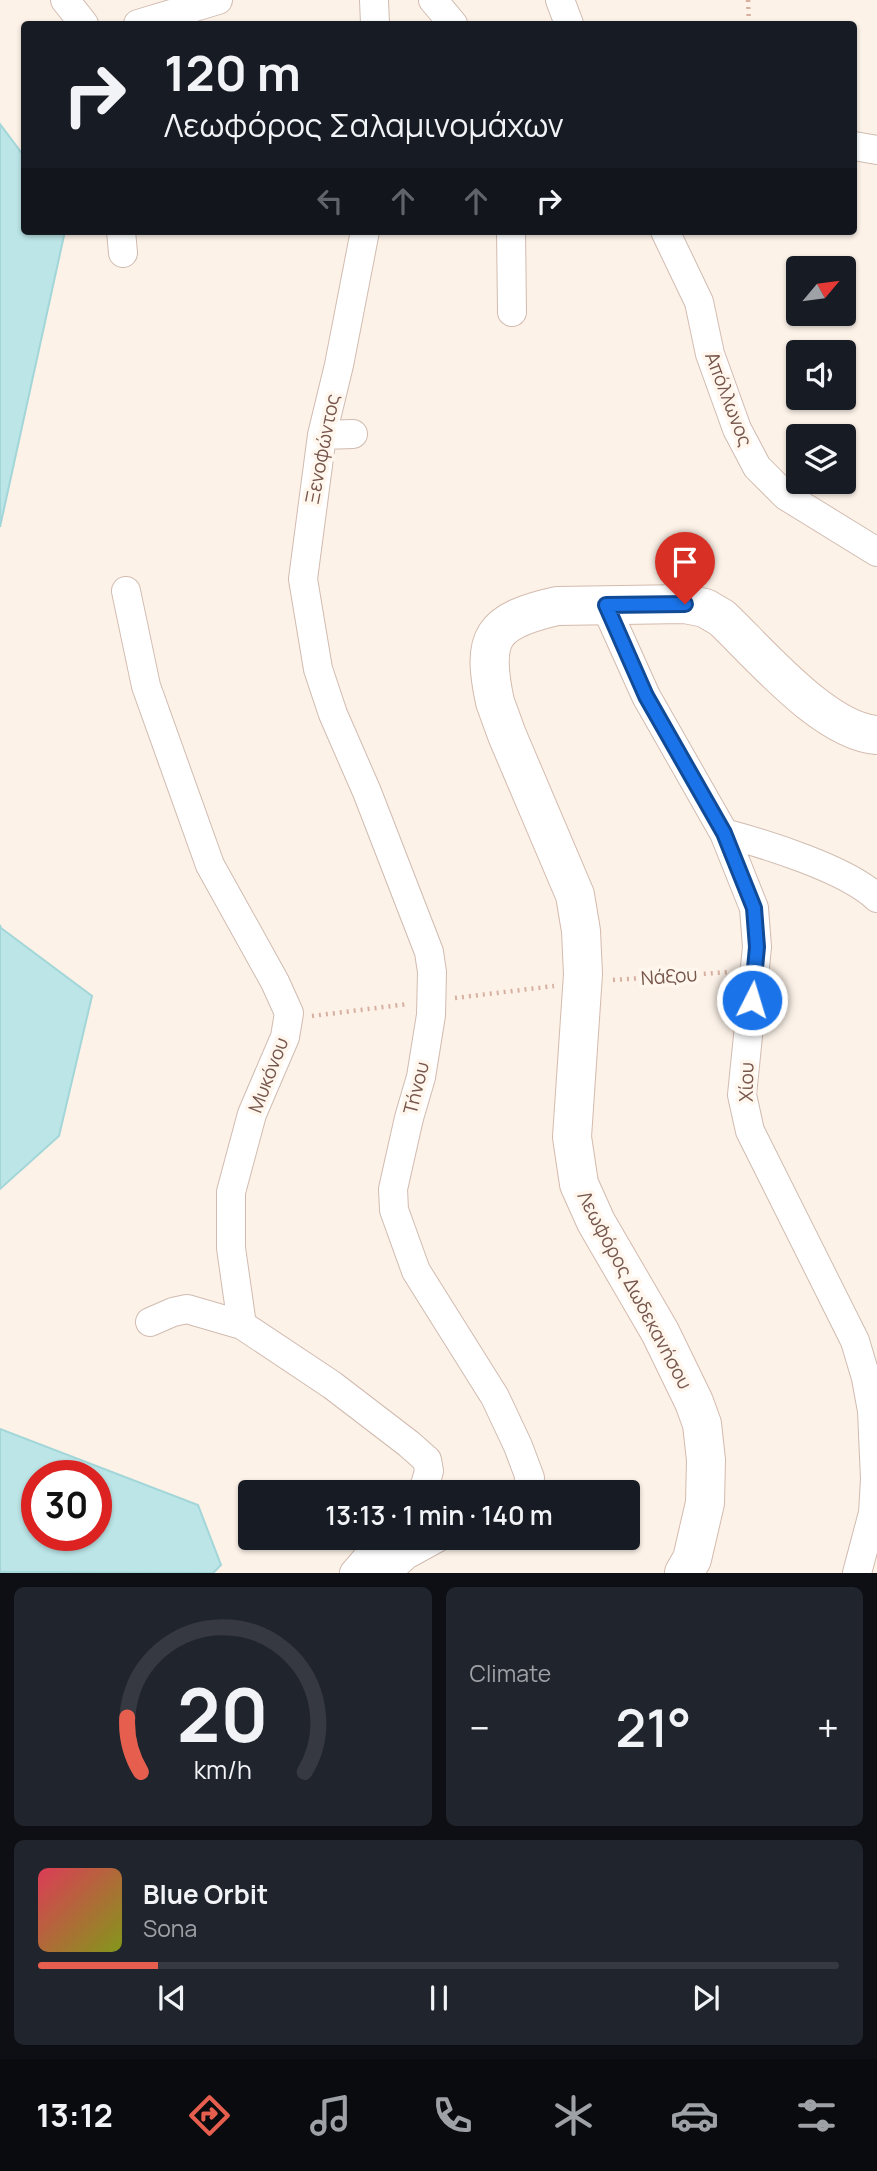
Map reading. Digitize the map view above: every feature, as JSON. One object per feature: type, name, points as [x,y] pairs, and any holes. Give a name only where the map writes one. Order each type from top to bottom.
[{"type":"street","points":[[65,0],[82,21]]},
{"type":"street","points":[[148,21],[218,0]]},
{"type":"street","points":[[374,0],[375,21]]},
{"type":"street","points":[[433,0],[450,21]]},
{"type":"street","points":[[560,0],[568,21]]},
{"type":"street","points":[[857,147],[877,150]]},
{"type":"street","name":"Ξενοφώντος","points":[[318,669],[303,579],[322,435],[339,365],[364,235]]},
{"type":"street","points":[[511,235],[512,312]]},
{"type":"street","name":"Απόλλωνος","points":[[667,235],[699,302],[710,354],[737,429],[757,467],[786,496],[877,552]]},
{"type":"street","points":[[322,435],[353,434]]},
{"type":"street","name":"Μυκόνου","points":[[126,591],[146,686],[210,865],[275,982],[289,1013],[285,1037],[252,1114],[231,1192],[231,1248],[242,1325]]},
{"type":"street","name":"Λεωφόρος Δωδεκανήσου","points":[[684,1573],[692,1559],[705,1503],[706,1460],[702,1424],[660,1332],[596,1222],[579,1184],[572,1137],[583,978],[581,931],[575,895],[495,702],[490,679],[489,650],[499,630],[539,610],[557,606],[685,604],[705,608],[722,618],[813,705],[859,732],[877,735]]},
{"type":"street","name":"Χίου","points":[[606,605],[646,696],[724,833],[754,908],[757,947],[742,1095],[750,1131],[855,1341],[866,1378],[872,1411],[875,1519],[858,1573]]},
{"type":"street","name":"Τήνου","points":[[318,669],[334,715],[422,931],[432,972],[431,1016],[421,1077],[396,1170],[394,1210],[416,1271],[495,1397],[518,1446],[529,1480]]},
{"type":"street","points":[[724,833],[794,855],[866,887],[877,898]]},
{"type":"street","points":[[150,1322],[173,1311],[187,1310],[242,1325],[332,1385],[409,1444],[427,1460],[429,1471],[426,1480]]},
{"type":"street","points":[[354,1573],[374,1550]]},
{"type":"street","points":[[386,1573],[415,1550]]},
{"type":"path","points":[[748,0],[749,21]]},
{"type":"path","name":"Νάξου","points":[[583,978],[608,981],[755,970]]},
{"type":"water","points":[[0,124],[21,152],[21,235],[64,235],[0,527]]},
{"type":"water","points":[[0,925],[92,996],[59,1136],[0,1189]]},
{"type":"water","points":[[0,1429],[81,1460],[21,1460],[21,1551],[112,1551],[112,1472],[198,1505],[221,1565],[213,1573],[0,1572]]},
{"type":"route","points":[[685,604],[606,605],[646,696],[724,833],[754,908],[757,947],[752,1000]]}]
